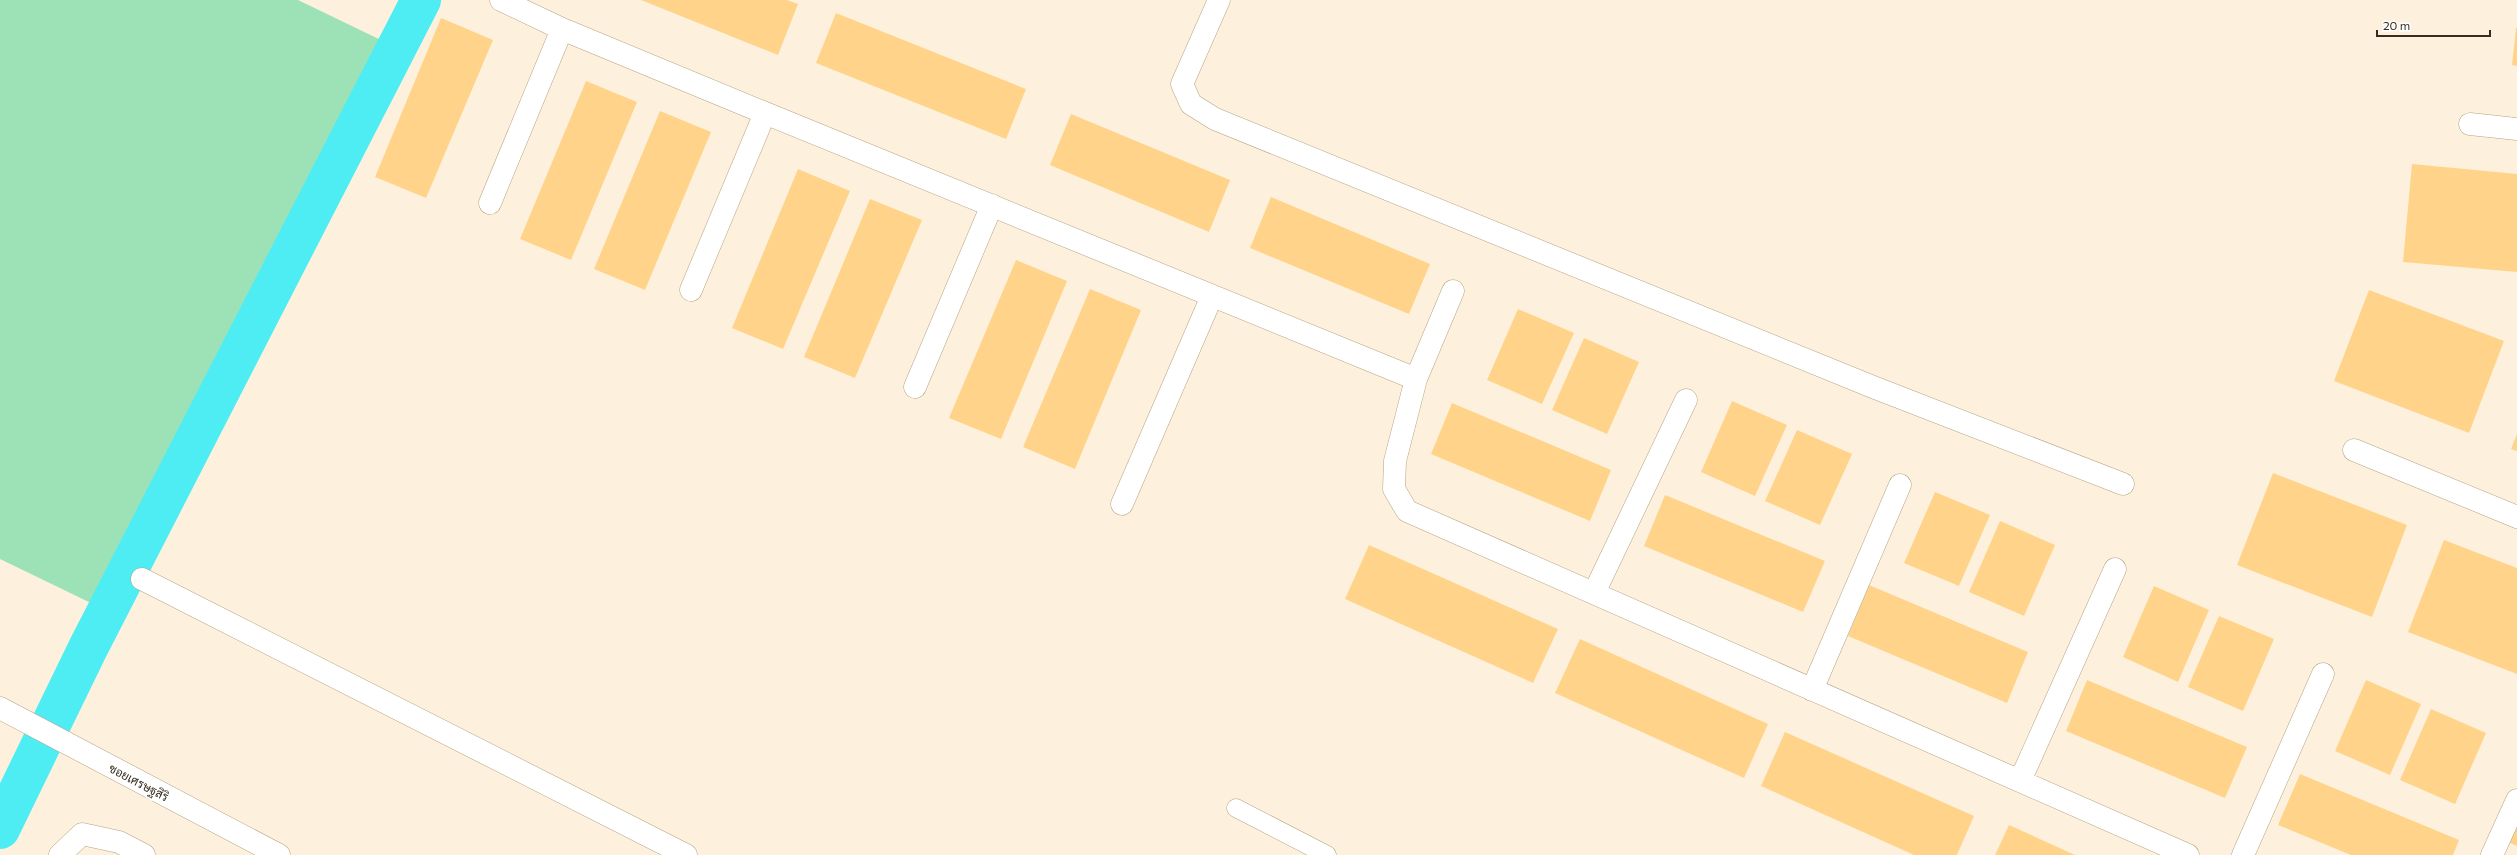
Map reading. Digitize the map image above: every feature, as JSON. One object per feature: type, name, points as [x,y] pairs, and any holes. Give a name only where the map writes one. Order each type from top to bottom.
[{"type":"street","points":[[501,0],[562,29],[764,113],[1416,379]]},
{"type":"street","points":[[1219,0],[1182,84],[1191,104],[1215,119],[1873,387],[2123,484]]},
{"type":"street","points":[[490,203],[562,29]]},
{"type":"street","points":[[691,290],[764,113]]},
{"type":"street","points":[[2470,124],[2517,129]]},
{"type":"street","points":[[915,387],[992,205]]},
{"type":"street","points":[[1453,291],[1416,379],[1395,460],[1394,489],[1407,511],[2188,855]]},
{"type":"street","points":[[1122,504],[1212,296]]},
{"type":"street","points":[[1594,593],[1686,400]]},
{"type":"street","points":[[2354,450],[2517,517]]},
{"type":"street","points":[[1812,690],[1900,485]]},
{"type":"street","points":[[2020,781],[2115,569]]},
{"type":"street","points":[[142,579],[686,855]]},
{"type":"street","points":[[2243,855],[2323,674]]},
{"type":"street","name":"ซอยเศรษฐสิริ","points":[[3,710],[279,855]]},
{"type":"street","points":[[2492,855],[2517,800]]},
{"type":"street","points":[[60,855],[82,834],[119,842],[144,855]]},
{"type":"lane","points":[[1236,808],[1327,855]]},
{"type":"green space","points":[[0,0],[298,0],[385,42],[95,605],[0,559]]},
{"type":"building","points":[[641,0],[787,0],[798,4],[778,55]]},
{"type":"building","points":[[836,13],[1026,89],[1006,139],[816,63]]},
{"type":"building","points":[[441,18],[493,40],[426,198],[375,177]]},
{"type":"building","points":[[2517,28],[2517,66],[2512,65]]},
{"type":"building","points":[[586,81],[637,102],[571,260],[520,239]]},
{"type":"building","points":[[660,111],[711,132],[645,290],[594,269]]},
{"type":"building","points":[[1071,114],[1230,180],[1209,232],[1050,165]]},
{"type":"building","points":[[2412,164],[2517,174],[2517,272],[2403,262]]},
{"type":"building","points":[[798,169],[850,191],[783,349],[732,328]]},
{"type":"building","points":[[1271,197],[1430,264],[1409,314],[1250,248]]},
{"type":"building","points":[[870,199],[922,220],[855,378],[804,357]]},
{"type":"building","points":[[1016,260],[1067,281],[1001,439],[949,418]]},
{"type":"building","points":[[1090,289],[1141,310],[1075,469],[1023,447]]},
{"type":"building","points":[[2369,290],[2504,341],[2469,433],[2334,381]]},
{"type":"building","points":[[1518,309],[1574,333],[1542,404],[1487,380]]},
{"type":"building","points":[[1584,338],[1639,362],[1607,434],[1552,410]]},
{"type":"building","points":[[1732,401],[1787,425],[1755,496],[1701,472]]},
{"type":"building","points":[[1452,403],[1611,470],[1590,521],[1431,454]]},
{"type":"building","points":[[1797,430],[1852,454],[1820,525],[1765,501]]},
{"type":"building","points":[[2517,434],[2517,451],[2511,449]]},
{"type":"building","points":[[2273,473],[2407,525],[2372,617],[2237,565]]},
{"type":"building","points":[[1935,492],[1990,515],[1959,586],[1904,563]]},
{"type":"building","points":[[1665,495],[1825,561],[1803,612],[1644,546]]},
{"type":"building","points":[[2000,521],[2055,545],[2024,616],[1969,592]]},
{"type":"building","points":[[2444,540],[2517,568],[2517,674],[2408,632]]},
{"type":"building","points":[[1369,545],[1558,629],[1533,683],[1345,599]]},
{"type":"building","points":[[1869,585],[2028,652],[2007,703],[1848,636]]},
{"type":"building","points":[[2154,586],[2209,610],[2178,682],[2123,657]]},
{"type":"building","points":[[2219,616],[2274,639],[2243,711],[2188,687]]},
{"type":"building","points":[[1580,639],[1768,724],[1744,778],[1555,693]]},
{"type":"building","points":[[2087,680],[2247,747],[2225,798],[2066,731]]},
{"type":"building","points":[[2366,680],[2421,704],[2390,775],[2335,751]]},
{"type":"building","points":[[2431,709],[2486,733],[2455,804],[2400,780]]},
{"type":"building","points":[[1785,732],[1974,816],[1957,855],[1914,855],[1761,786]]},
{"type":"building","points":[[2300,774],[2459,840],[2453,855],[2351,855],[2278,825]]},
{"type":"building","points":[[2517,821],[2517,846],[2508,842]]},
{"type":"building","points":[[2009,825],[2075,855],[1995,855]]},
{"type":"waterway","points":[[0,829],[88,648],[421,0]]}]
